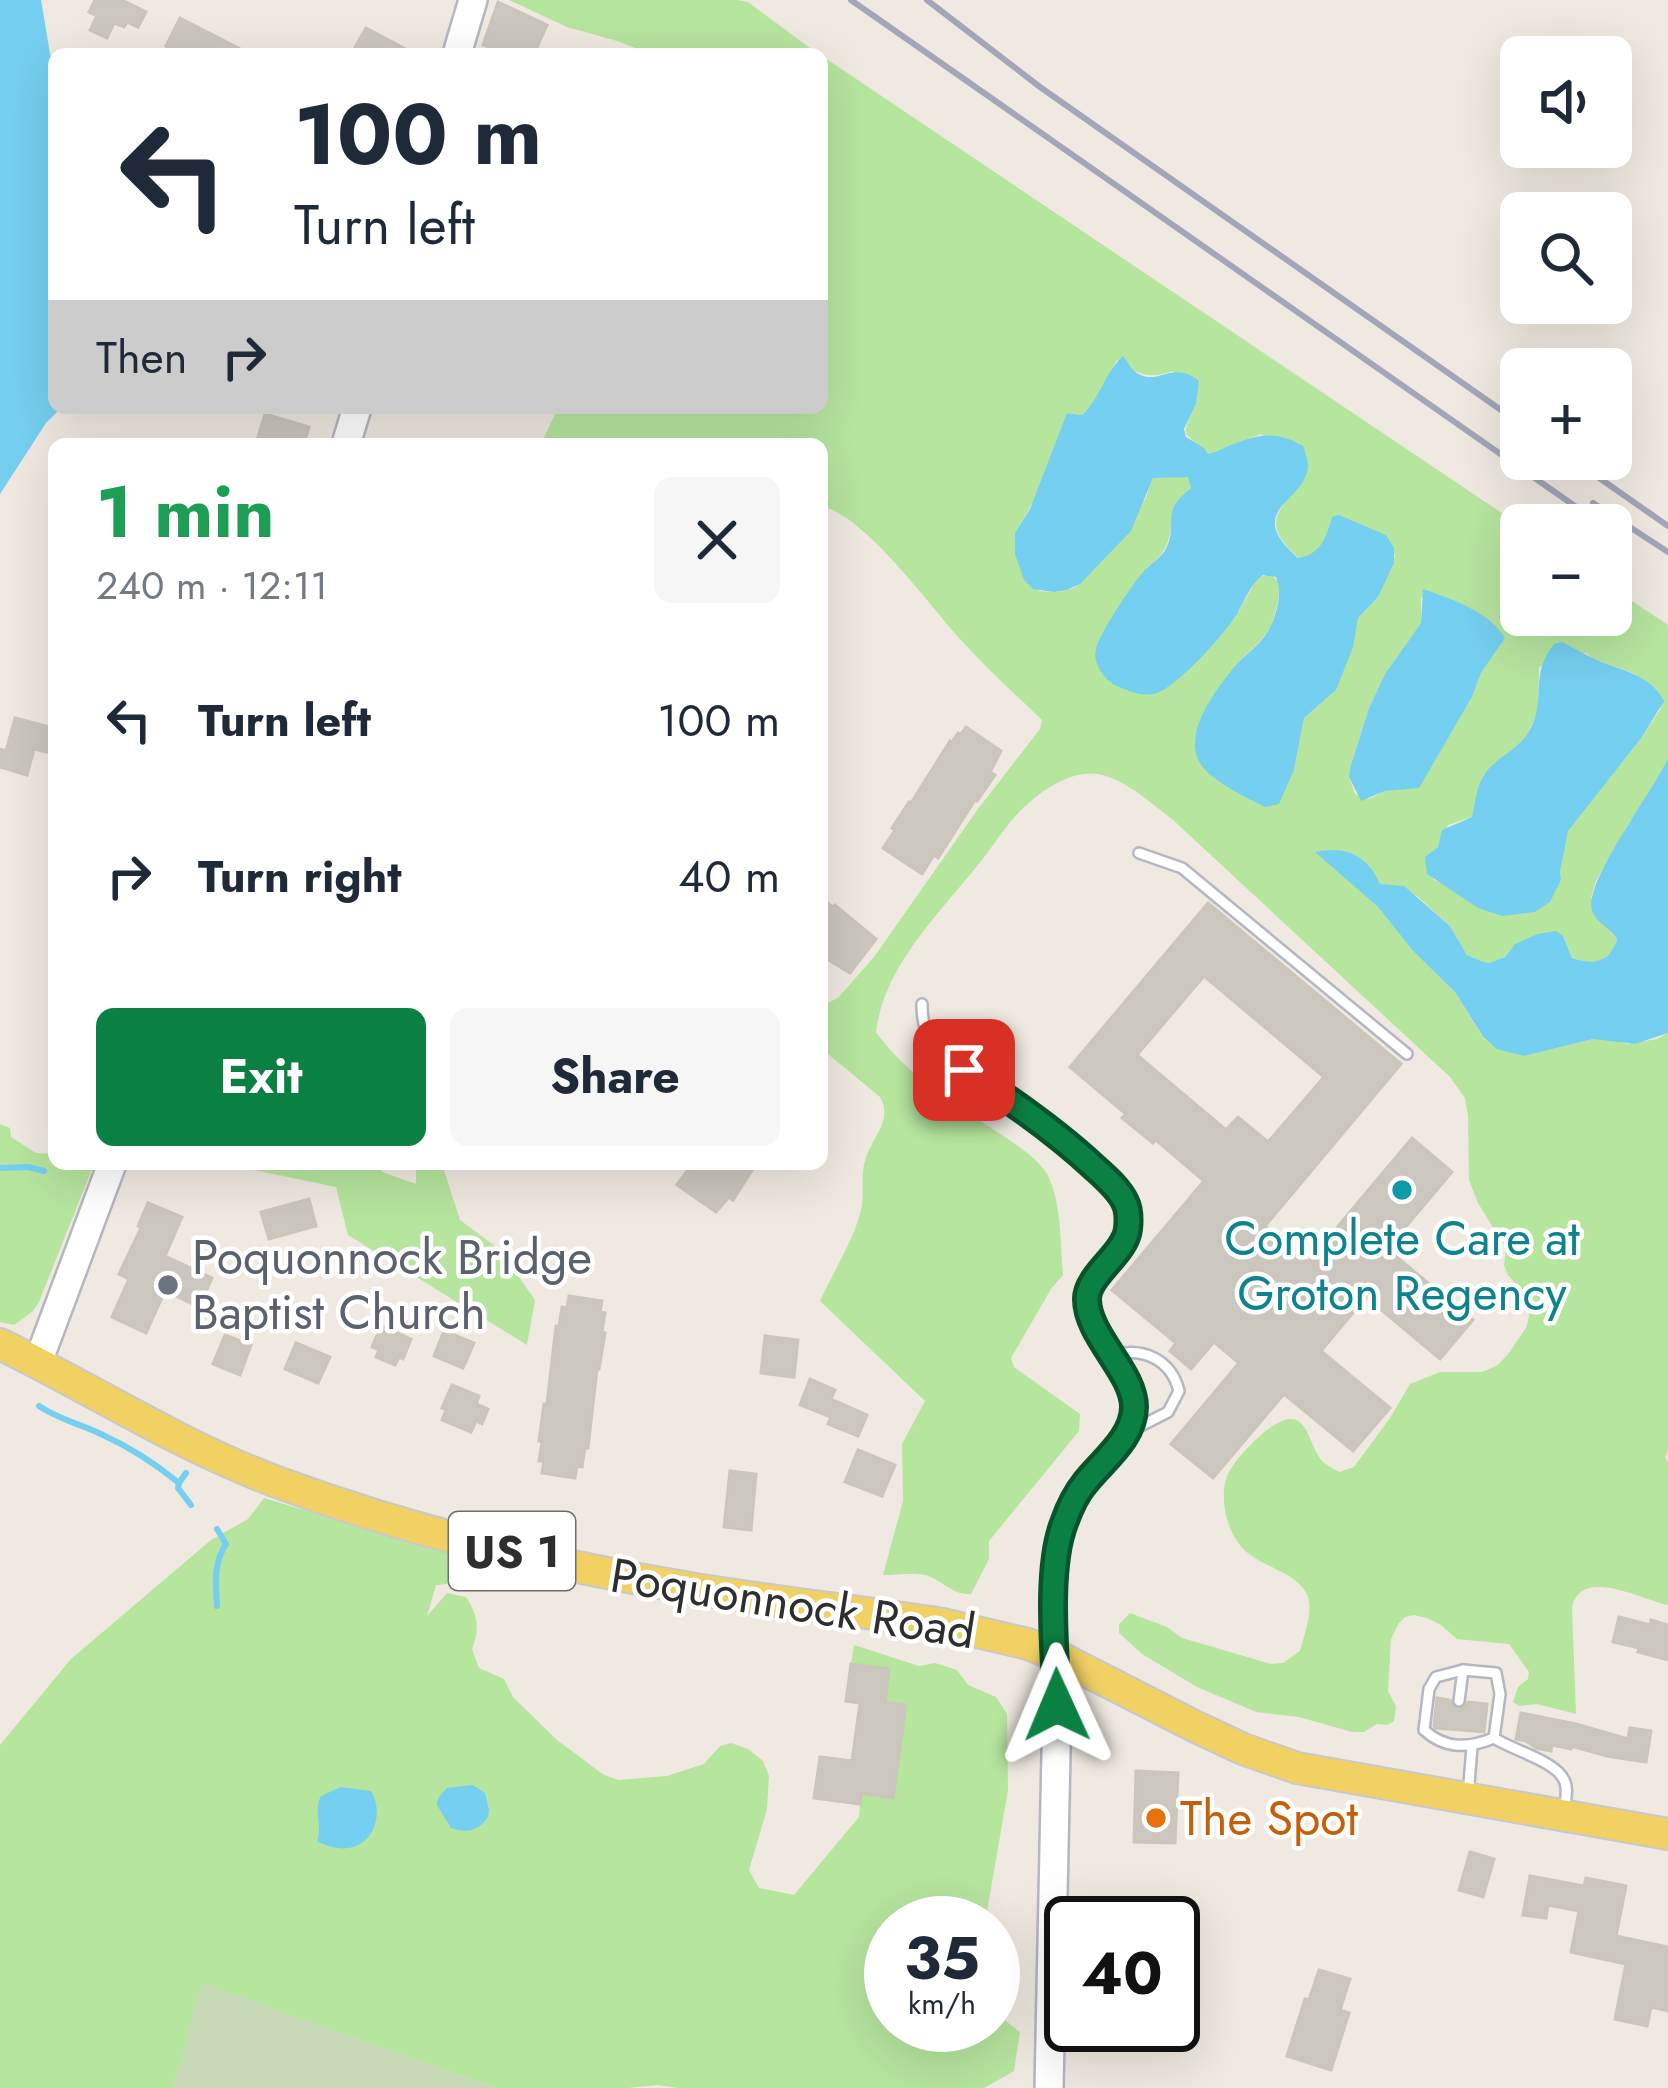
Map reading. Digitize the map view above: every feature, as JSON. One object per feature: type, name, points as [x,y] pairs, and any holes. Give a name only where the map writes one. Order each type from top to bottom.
[{"type":"main road","name":"Poquonnock Road","points":[[0,1343],[241,1467],[421,1528],[685,1587],[964,1628],[1055,1655],[1274,1761],[1323,1774],[1668,1834]]},
{"type":"street","points":[[460,48],[473,0]]},
{"type":"street","points":[[38,1362],[110,1170]]},
{"type":"street","points":[[1049,2088],[1055,1655]]},
{"type":"lane","points":[[1139,853],[1182,868],[1407,1054]]},
{"type":"lane","points":[[922,1004],[922,1024],[940,1051],[1053,1130],[1100,1173],[1128,1208],[1127,1235],[1090,1287],[1087,1300],[1098,1335],[1134,1407],[1126,1434]]},
{"type":"lane","points":[[1055,1655],[1054,1575],[1061,1530],[1074,1498],[1126,1434],[1168,1412],[1180,1390],[1160,1360],[1137,1352],[1112,1355]]},
{"type":"lane","points":[[1459,1700],[1463,1670]]},
{"type":"lane","points":[[1494,1738],[1500,1694],[1496,1673],[1463,1670],[1436,1677],[1429,1689],[1424,1730],[1436,1740],[1472,1747],[1494,1738],[1555,1768],[1564,1779],[1564,1814]]},
{"type":"lane","points":[[1454,1744],[1456,1731]]},
{"type":"lane","points":[[1467,1797],[1472,1747]]},
{"type":"green space","points":[[509,0],[738,0],[748,2],[810,48],[635,48],[567,27]]},
{"type":"green space","points":[[828,60],[1500,512],[1500,636],[1421,597],[1421,623],[1385,674],[1369,708],[1350,768],[1355,794],[1369,799],[1385,791],[1419,787],[1505,638],[1501,636],[1632,636],[1632,601],[1668,625],[1668,758],[1591,897],[1617,939],[1605,957],[1594,961],[1572,958],[1563,936],[1515,944],[1505,957],[1481,961],[1467,955],[1450,926],[1417,896],[1380,884],[1353,856],[1316,852],[1378,907],[1413,951],[1455,992],[1483,1038],[1497,1048],[1524,1056],[1593,1039],[1627,1044],[1668,1033],[1668,1605],[1612,1588],[1586,1589],[1577,1596],[1572,1608],[1576,1714],[1513,1702],[1529,1672],[1509,1644],[1457,1639],[1441,1625],[1414,1615],[1399,1623],[1391,1639],[1388,1691],[1396,1706],[1394,1721],[1364,1732],[1256,1712],[1197,1687],[1142,1654],[1119,1633],[1119,1624],[1130,1613],[1182,1638],[1271,1664],[1283,1663],[1300,1651],[1309,1617],[1308,1597],[1298,1583],[1249,1554],[1236,1539],[1224,1499],[1233,1466],[1267,1430],[1291,1419],[1304,1427],[1323,1462],[1339,1472],[1354,1467],[1410,1384],[1440,1372],[1482,1372],[1498,1365],[1527,1326],[1529,1316],[1527,1297],[1504,1265],[1506,1249],[1469,1180],[1465,1098],[1450,1077],[1172,819],[1131,788],[1096,774],[1058,782],[1016,816],[902,962],[881,1008],[876,1032],[924,1082],[1017,1145],[1047,1174],[1058,1210],[1063,1275],[1011,1358],[1014,1367],[1080,1414],[1079,1431],[989,1541],[989,1559],[971,1594],[925,1575],[883,1575],[903,1501],[902,1444],[925,1401],[820,1301],[860,1216],[864,1164],[884,1113],[880,1097],[828,1054],[828,1003],[838,998],[874,957],[1042,720],[972,651],[877,544],[828,509],[828,438],[544,438],[555,414],[828,414]],"holes":[[[1117,360],[1144,374],[1173,371],[1196,404],[1186,434],[1208,454],[1261,434],[1306,475],[1282,507],[1276,525],[1286,546],[1299,558],[1318,549],[1332,517],[1386,535],[1395,556],[1378,597],[1358,618],[1336,690],[1304,718],[1294,770],[1247,798],[1203,762],[1195,737],[1218,691],[1269,629],[1280,583],[1270,574],[1257,578],[1239,611],[1146,568],[1165,548],[1176,507],[1191,488],[1188,476],[1153,478],[1143,503],[1115,543],[1068,590],[1039,591],[1015,533],[1043,480],[1068,413],[1082,415],[1092,405]],[[1586,653],[1635,674],[1661,708],[1567,831],[1561,881],[1450,887],[1434,880],[1425,857],[1438,847],[1448,825],[1472,817],[1483,775],[1527,735],[1538,711],[1539,667]]]},
{"type":"green space","points":[[0,1124],[36,1153],[48,1154],[48,1170],[92,1170],[39,1302],[14,1325],[0,1322]]},
{"type":"green space","points":[[254,1170],[381,1170],[416,1184],[416,1170],[444,1170],[460,1220],[500,1250],[535,1300],[527,1345],[348,1235],[336,1187]]},
{"type":"green space","points":[[264,1498],[471,1560],[458,1583],[436,1585],[427,1616],[447,1593],[466,1597],[476,1622],[472,1649],[479,1668],[504,1679],[513,1697],[557,1740],[604,1775],[619,1780],[667,1776],[704,1764],[720,1746],[731,1743],[748,1749],[763,1761],[769,1776],[767,1809],[749,1870],[759,1888],[794,1895],[859,1817],[861,1793],[892,1797],[906,1706],[885,1702],[889,1669],[851,1664],[854,1645],[919,1666],[935,1663],[957,1670],[968,1685],[996,1697],[1007,1714],[1008,1790],[990,1896],[864,1896],[864,2052],[1017,2052],[1014,2071],[984,2088],[495,2088],[203,1984],[173,2088],[0,2088],[0,1745],[71,1659],[211,1540],[248,1519]]},
{"type":"green space","points":[[202,1983],[495,2088],[173,2088]]},
{"type":"water","points":[[0,0],[41,0],[49,48],[48,414],[55,414],[0,494]]},
{"type":"water","points":[[1123,356],[1145,376],[1181,372],[1199,381],[1196,404],[1184,429],[1186,437],[1208,454],[1266,435],[1303,446],[1308,465],[1305,478],[1281,507],[1275,528],[1298,558],[1318,549],[1332,517],[1339,515],[1386,535],[1394,548],[1394,563],[1378,597],[1358,618],[1353,647],[1336,690],[1304,718],[1294,770],[1279,804],[1265,807],[1214,778],[1202,766],[1195,741],[1211,699],[1271,625],[1279,596],[1276,577],[1258,579],[1214,644],[1161,691],[1145,695],[1117,686],[1104,676],[1096,660],[1098,642],[1117,609],[1169,543],[1175,505],[1191,488],[1188,477],[1153,478],[1131,531],[1080,584],[1054,592],[1033,589],[1024,580],[1015,554],[1015,533],[1030,509],[1067,413],[1082,415]]},
{"type":"water","points":[[1423,589],[1479,613],[1505,638],[1419,788],[1385,791],[1361,801],[1349,777],[1369,708],[1385,674],[1421,623]]},
{"type":"water","points":[[1562,642],[1643,679],[1664,701],[1642,737],[1568,831],[1561,880],[1550,902],[1535,912],[1502,916],[1478,908],[1427,874],[1425,857],[1438,847],[1442,830],[1472,817],[1483,777],[1528,733],[1546,656],[1554,644]]},
{"type":"water","points":[[1668,758],[1668,1033],[1635,1044],[1593,1039],[1524,1056],[1497,1049],[1483,1037],[1455,992],[1413,951],[1378,907],[1315,852],[1337,850],[1355,855],[1380,884],[1404,886],[1450,926],[1467,955],[1481,961],[1505,957],[1515,944],[1556,931],[1572,958],[1600,960],[1617,939],[1592,911],[1592,897],[1608,859]]},
{"type":"water","points":[[473,1785],[485,1793],[488,1817],[471,1830],[451,1828],[437,1805],[438,1798],[447,1788]]},
{"type":"water","points":[[341,1787],[371,1791],[377,1811],[367,1839],[349,1848],[317,1842],[321,1796]]},
{"type":"building","points":[[95,0],[122,0],[146,12],[138,27],[114,23],[107,38],[90,30],[97,16],[89,12]]},
{"type":"building","points":[[498,2],[547,25],[537,48],[483,45]]},
{"type":"building","points":[[180,18],[238,48],[170,48],[166,46]]},
{"type":"building","points":[[366,28],[404,48],[355,48]]},
{"type":"building","points":[[265,414],[309,427],[306,438],[258,437]]},
{"type":"building","points":[[15,718],[48,726],[48,752],[34,749],[27,775],[0,767],[0,749],[6,751]]},
{"type":"building","points":[[966,727],[1001,751],[990,772],[995,775],[922,874],[883,848],[950,741]]},
{"type":"building","points":[[828,903],[876,939],[850,973],[828,960]]},
{"type":"building","name":"Complete Care at Groton Regency","points":[[1208,903],[1401,1064],[1265,1226],[1308,1262],[1412,1138],[1452,1172],[1387,1249],[1473,1320],[1440,1359],[1366,1297],[1321,1351],[1390,1408],[1353,1451],[1284,1394],[1213,1478],[1171,1444],[1239,1363],[1214,1342],[1191,1369],[1170,1351],[1176,1343],[1112,1290],[1204,1181],[1122,1118],[1126,1114],[1070,1067]],"holes":[[[1204,976],[1324,1077],[1268,1142],[1238,1117],[1226,1130],[1137,1055]]]},
{"type":"building","points":[[688,1170],[752,1170],[733,1200],[729,1197],[716,1212],[677,1185]]},
{"type":"building","points":[[309,1199],[316,1226],[269,1239],[261,1212]]},
{"type":"building","name":"Poquonnock Bridge Baptist Church","points":[[148,1203],[182,1217],[165,1256],[212,1278],[199,1307],[165,1291],[146,1333],[112,1317],[129,1279],[119,1274]]},
{"type":"building","points":[[569,1296],[602,1301],[600,1312],[605,1313],[588,1448],[575,1478],[542,1473],[544,1461],[539,1461],[556,1326]]},
{"type":"building","points":[[381,1326],[411,1339],[403,1359],[399,1357],[395,1365],[376,1357],[379,1350],[372,1347]]},
{"type":"building","points":[[444,1331],[474,1343],[463,1368],[434,1356]]},
{"type":"building","points":[[225,1335],[251,1345],[240,1375],[213,1364]]},
{"type":"building","points":[[765,1336],[798,1340],[794,1377],[761,1373]]},
{"type":"building","points":[[296,1343],[330,1357],[318,1383],[285,1369]]},
{"type":"building","points":[[810,1379],[835,1390],[831,1399],[867,1415],[858,1436],[828,1424],[831,1417],[800,1405]]},
{"type":"building","points":[[452,1385],[479,1396],[476,1404],[488,1409],[482,1424],[476,1421],[471,1432],[442,1420]]},
{"type":"building","points":[[858,1450],[895,1465],[882,1496],[845,1482]]},
{"type":"building","points":[[730,1471],[756,1474],[751,1530],[724,1527]]},
{"type":"building","points":[[1619,1617],[1668,1625],[1668,1660],[1613,1642]]},
{"type":"building","points":[[851,1664],[889,1669],[885,1702],[906,1705],[893,1798],[861,1793],[860,1804],[814,1798],[820,1757],[852,1761],[860,1703],[846,1701]]},
{"type":"building","points":[[1437,1698],[1450,1700],[1459,1710],[1468,1702],[1487,1704],[1484,1732],[1436,1728]]},
{"type":"building","points":[[1521,1713],[1628,1739],[1630,1728],[1651,1731],[1646,1762],[1571,1746],[1552,1745],[1551,1751],[1536,1748],[1516,1739]]},
{"type":"building","name":"The Spot","points":[[1136,1771],[1178,1773],[1175,1843],[1134,1842]]},
{"type":"building","points":[[1470,1852],[1494,1859],[1483,1897],[1459,1890]]},
{"type":"building","points":[[1530,1876],[1584,1886],[1586,1878],[1626,1886],[1616,1936],[1668,1947],[1668,2011],[1651,2007],[1647,2026],[1615,2019],[1626,1964],[1571,1952],[1579,1911],[1548,1905],[1546,1918],[1523,1915]]},
{"type":"building","points":[[1319,1970],[1350,1979],[1340,2010],[1349,2013],[1331,2070],[1287,2056]]},
{"type":"waterway","points":[[0,1168],[44,1171]]},
{"type":"waterway","points":[[39,1406],[143,1457],[179,1483],[191,1505]]},
{"type":"waterway","points":[[179,1483],[186,1473]]},
{"type":"waterway","points":[[217,1529],[226,1544],[217,1566],[217,1606]]},
{"type":"railway","points":[[851,0],[1572,504]]},
{"type":"railway","points":[[927,0],[1040,87],[1500,409]]},
{"type":"railway","points":[[1602,480],[1668,526]]},
{"type":"railway","points":[[1593,503],[1668,552]]},
{"type":"place","name":"Complete Care at Groton Regency","points":[[1402,1190]]},
{"type":"place","name":"Poquonnock Bridge Baptist Church","points":[[168,1285]]},
{"type":"place","name":"The Spot","points":[[1156,1818]]},
{"type":"route","points":[[964,1070],[1053,1130],[1100,1173],[1128,1208],[1127,1235],[1090,1287],[1087,1300],[1098,1335],[1134,1407],[1126,1434],[1084,1483],[1061,1530],[1054,1575],[1057,1705]]}]
